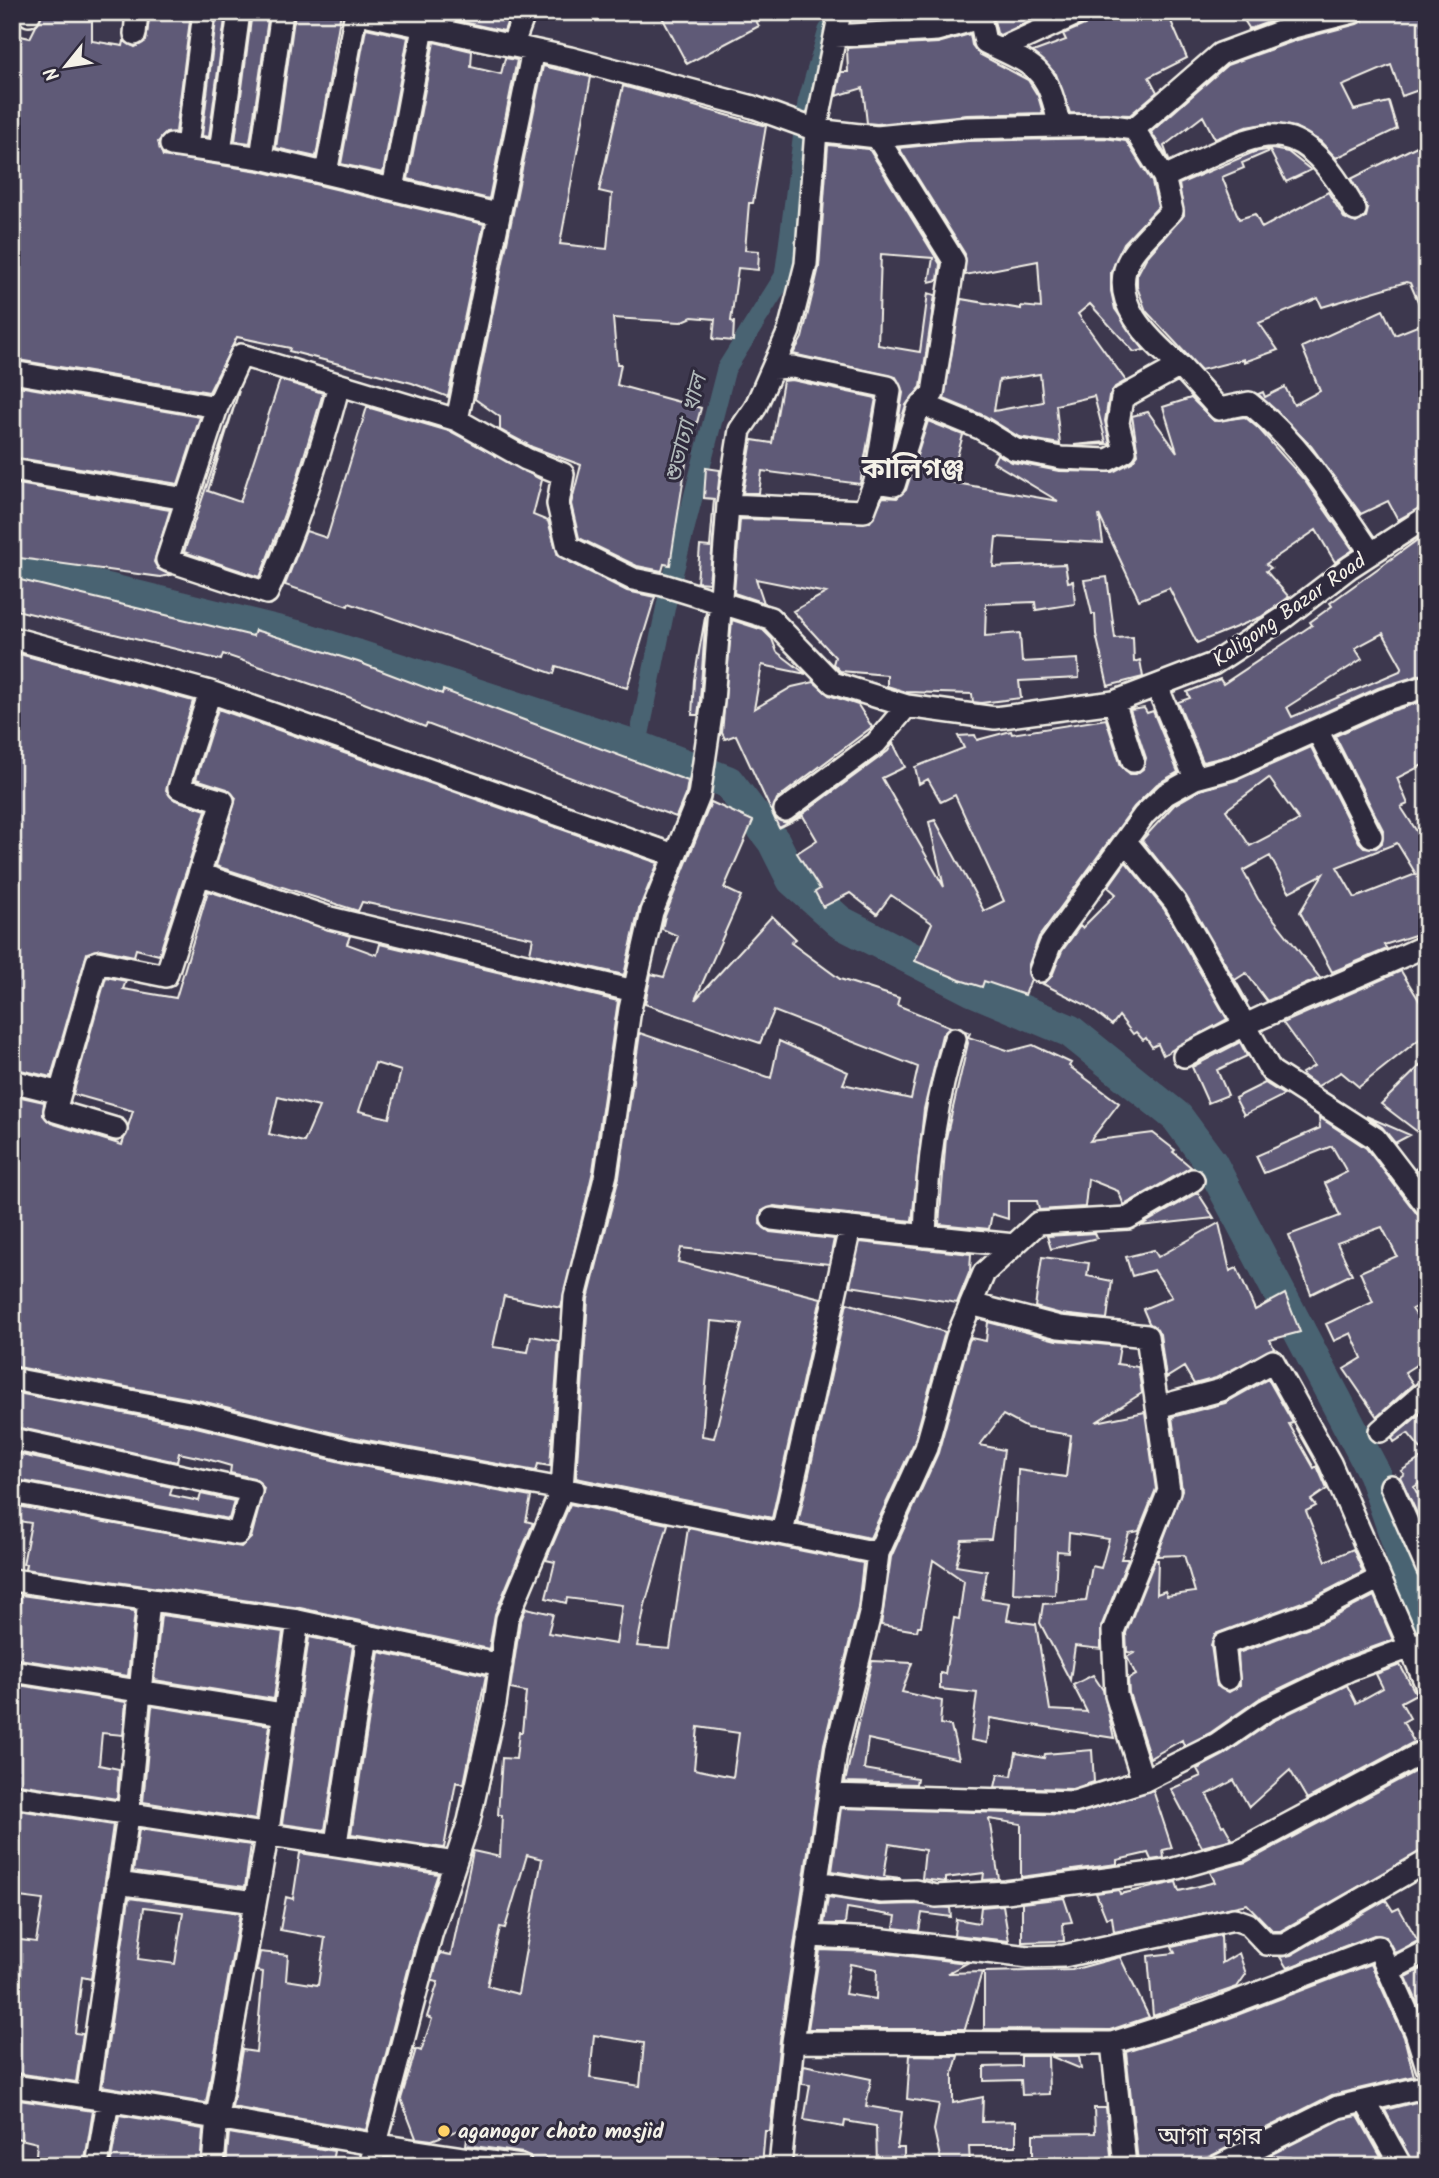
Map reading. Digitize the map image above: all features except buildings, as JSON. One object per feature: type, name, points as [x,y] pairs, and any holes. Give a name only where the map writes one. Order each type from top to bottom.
[{"type":"street","points":[[135,34],[137,12]]},
{"type":"street","points":[[204,12],[179,146],[261,158],[497,214]]},
{"type":"street","points":[[220,152],[239,12]]},
{"type":"street","points":[[261,158],[282,12]]},
{"type":"street","points":[[326,173],[355,12],[434,24],[754,107],[816,130],[877,137],[967,128],[1105,125],[1134,129],[1220,54],[1291,20],[1353,12]]},
{"type":"street","points":[[339,385],[284,556],[267,593],[167,560],[218,407],[241,355],[457,420],[497,214],[523,48],[525,12]]},
{"type":"street","points":[[370,2166],[374,2143],[454,1863],[469,1821],[495,1704],[507,1619],[562,1489],[575,1297],[606,1174],[634,991],[652,912],[699,796],[713,701],[728,505],[740,430],[755,408],[789,331],[806,264],[816,130],[840,12]]},
{"type":"street","points":[[993,45],[1081,12]]},
{"type":"street","points":[[835,36],[937,30],[979,15],[993,45],[1038,68],[1054,94],[1059,126]]},
{"type":"street","points":[[393,189],[434,24]]},
{"type":"street","points":[[1134,129],[1164,177],[1172,211],[1131,255],[1123,276],[1133,319],[1150,341],[1180,366],[1219,409],[1249,403],[1274,423],[1307,459],[1371,553]]},
{"type":"street","points":[[1164,177],[1247,140],[1272,134],[1310,147],[1334,173],[1355,210]]},
{"type":"street","points":[[875,482],[894,485],[918,409],[933,393],[954,261],[877,137]]},
{"type":"street","points":[[922,404],[979,428],[1014,449],[1061,458],[1108,460],[1125,451],[1118,423],[1122,398],[1180,366]]},
{"type":"street","points":[[728,505],[864,511],[875,482],[888,387],[793,367],[773,368]]},
{"type":"street","points":[[12,372],[218,407]]},
{"type":"street","name":"Kaligong Bazar Road","points":[[457,420],[526,459],[563,474],[558,504],[568,547],[633,579],[663,585],[770,618],[833,683],[907,706],[995,718],[1114,702],[1213,664],[1282,620],[1371,553],[1427,517]]},
{"type":"street","points":[[12,470],[186,499]]},
{"type":"street","points":[[12,639],[210,692],[674,855]]},
{"type":"street","points":[[1157,686],[1195,778]]},
{"type":"street","points":[[1040,971],[1050,945],[1127,843],[1144,816],[1166,794],[1195,778],[1232,768],[1383,700],[1427,686]]},
{"type":"street","points":[[116,1129],[55,1111],[97,962],[166,976],[223,801],[179,788],[210,692]]},
{"type":"street","points":[[1114,702],[1133,761]]},
{"type":"street","points":[[785,810],[876,743],[907,706]]},
{"type":"street","points":[[1317,730],[1371,836]]},
{"type":"street","points":[[1127,843],[1175,902],[1271,1071],[1375,1139],[1427,1206]]},
{"type":"street","points":[[200,874],[330,918],[634,991]]},
{"type":"street","points":[[1184,1056],[1243,1023],[1345,983],[1427,945]]},
{"type":"street","points":[[925,1236],[927,1180],[948,1063],[955,1040]]},
{"type":"street","points":[[12,1081],[60,1093]]},
{"type":"street","points":[[780,2166],[793,2042],[837,1746],[871,1610],[878,1553],[926,1448],[957,1337],[984,1273],[1038,1223],[1128,1218],[1193,1180]]},
{"type":"street","points":[[772,1219],[1014,1245]]},
{"type":"street","points":[[782,1533],[850,1228]]},
{"type":"street","points":[[971,1304],[1059,1327],[1147,1336],[1169,1491],[1113,1631],[1116,1695],[1143,1781]]},
{"type":"street","points":[[1157,1407],[1221,1390],[1273,1361],[1330,1463],[1380,1578],[1418,1645],[1427,1686]]},
{"type":"street","points":[[12,1379],[195,1413],[347,1450],[562,1489],[878,1553]]},
{"type":"street","points":[[1380,1431],[1427,1390]]},
{"type":"street","points":[[12,1439],[251,1492],[239,1534],[12,1492]]},
{"type":"street","points":[[1391,1486],[1427,1568]]},
{"type":"street","points":[[1228,1679],[1224,1644],[1318,1610],[1380,1578]]},
{"type":"street","points":[[12,1580],[298,1621],[501,1665]]},
{"type":"street","points":[[87,2096],[128,1815],[149,1600]]},
{"type":"street","points":[[213,2166],[217,2116],[267,1837],[298,1621]]},
{"type":"street","points":[[336,1843],[368,1636]]},
{"type":"street","points":[[830,1794],[1074,1802],[1143,1781],[1217,1744],[1266,1710],[1349,1670],[1418,1645]]},
{"type":"street","points":[[12,1671],[283,1714]]},
{"type":"street","points":[[817,1882],[881,1892],[916,1891],[936,1896],[1006,1892],[1167,1871],[1240,1850],[1427,1751]]},
{"type":"street","points":[[12,1796],[267,1837],[336,1843],[454,1863]]},
{"type":"street","points":[[808,1936],[876,1939],[1029,1957],[1064,1956],[1234,1919],[1248,1924],[1267,1944],[1284,1944],[1427,1861]]},
{"type":"street","points":[[117,1883],[254,1902]]},
{"type":"street","points":[[793,2042],[1112,2043],[1206,2013],[1378,1947],[1416,2032],[1427,2067]]},
{"type":"street","points":[[1388,1971],[1427,1951]]},
{"type":"street","points":[[1112,2043],[1125,2166]]},
{"type":"street","points":[[12,2086],[217,2116],[507,2165]]},
{"type":"street","points":[[1219,2166],[1338,2108],[1420,2088],[1427,2095]]},
{"type":"street","points":[[97,2166],[108,2101]]},
{"type":"street","points":[[1365,2101],[1401,2166]]},
{"type":"waterway","name":"শুভাঢ্যা খাল","points":[[637,747],[669,591],[726,369],[784,276],[807,103],[828,30]]},
{"type":"waterway","points":[[12,566],[299,637],[637,747],[728,782],[774,842],[793,880],[840,922],[973,990],[1070,1031],[1177,1117],[1211,1163],[1374,1473],[1427,1625]]},
{"type":"place","name":"aganogor choto mosjid","points":[[444,2131]]},
{"type":"district","name":"কালিগঞ্জ","points":[[913,468]]},
{"type":"district","name":"আগা নগর","points":[[1210,2136]]}]
